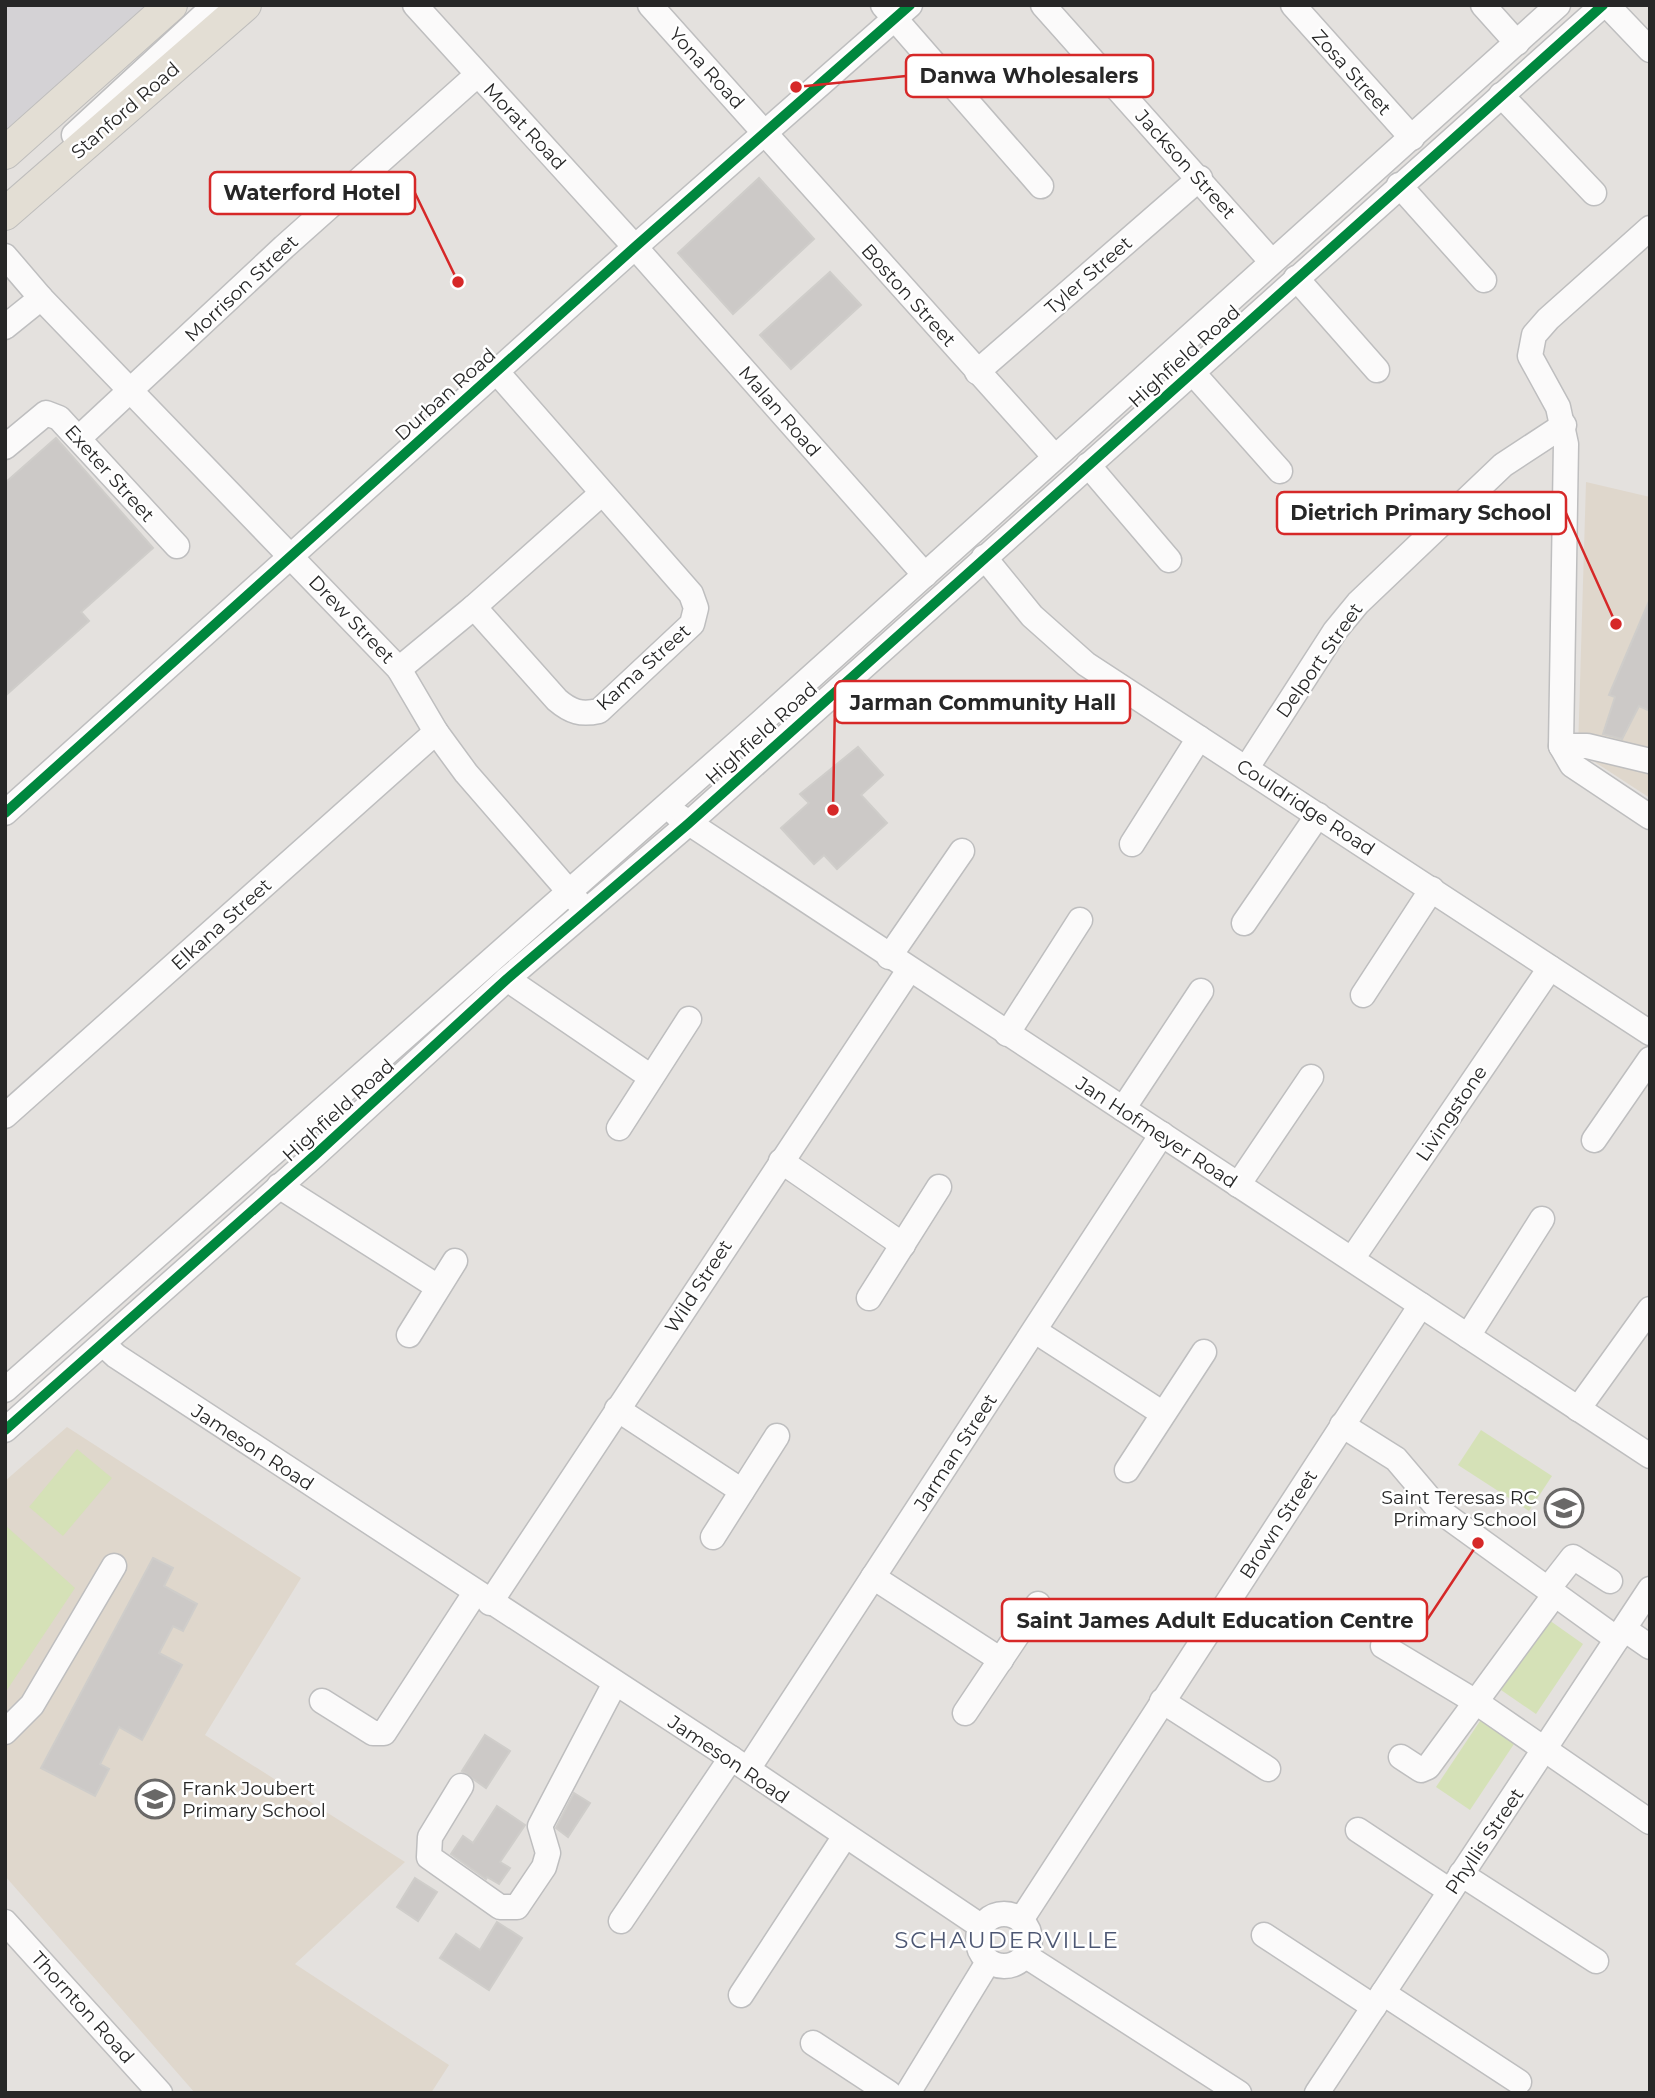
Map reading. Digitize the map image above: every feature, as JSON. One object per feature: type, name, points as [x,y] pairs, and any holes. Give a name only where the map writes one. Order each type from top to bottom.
[{"type":"main road","points":[[5,153],[171,5]]},
{"type":"main road","name":"Stanford Road","points":[[5,215],[245,5]]},
{"type":"street","points":[[5,170],[191,5]]},
{"type":"street","points":[[5,200],[215,5]]},
{"type":"street","name":"Morat Road","points":[[415,5],[635,247]]},
{"type":"street","name":"Yona Road","points":[[650,5],[764,132]]},
{"type":"street","name":"Jackson Street","points":[[1043,5],[1200,178],[1271,261]]},
{"type":"street","name":"Zosa Street","points":[[1293,5],[1412,138]]},
{"type":"street","points":[[1483,5],[1517,43]]},
{"type":"street","name":"Highfield Road","points":[[5,1390],[925,575],[1054,456],[1558,5]]},
{"type":"street","points":[[1605,5],[1650,50]]},
{"type":"street","name":"Highfield Road","points":[[5,1430],[507,979],[688,824],[1193,373],[1399,185],[1605,5]]},
{"type":"street","points":[[896,10],[1041,186]]},
{"type":"street","name":"Durban Road","points":[[5,813],[764,132],[896,10]]},
{"type":"street","name":"Morrison Street","points":[[79,438],[284,247],[477,75]]},
{"type":"street","points":[[1501,95],[1594,193]]},
{"type":"street","name":"Boston Street","points":[[764,132],[1054,456]]},
{"type":"street","name":"Tyler Street","points":[[977,372],[1200,178]]},
{"type":"street","points":[[1399,185],[1484,280]]},
{"type":"street","points":[[1650,228],[1548,319],[1534,335],[1531,356],[1564,425],[1567,467],[1561,746],[1572,765],[1650,817]]},
{"type":"street","name":"Malan Road","points":[[635,247],[925,575]]},
{"type":"street","name":"Drew Street","points":[[5,256],[41,298],[399,669],[436,732],[475,783],[586,912]]},
{"type":"street","points":[[1296,278],[1377,370]]},
{"type":"street","points":[[5,327],[41,298]]},
{"type":"street","name":"Kama Street","points":[[474,607],[557,700],[579,713],[599,711],[692,624],[695,608],[691,594],[659,554],[601,494],[496,371]]},
{"type":"street","points":[[1193,373],[1280,471]]},
{"type":"street","name":"Exeter Street","points":[[5,447],[46,413],[60,418],[177,546]]},
{"type":"street","name":"Delport Street","points":[[1246,769],[1335,631],[1365,596],[1503,465],[1564,425]]},
{"type":"street","points":[[1088,466],[1170,559]]},
{"type":"street","points":[[399,669],[474,607],[601,494]]},
{"type":"street","name":"Couldridge Road","points":[[984,557],[1032,616],[1069,652],[1650,1033]]},
{"type":"street","name":"Elkana Street","points":[[5,1116],[436,732]]},
{"type":"street","points":[[1132,844],[1199,738]]},
{"type":"street","points":[[1561,746],[1587,746],[1650,761]]},
{"type":"street","name":"Jan Hofmeyer Road","points":[[665,806],[688,824],[1650,1456]]},
{"type":"street","points":[[1244,923],[1318,815]]},
{"type":"street","name":"Wild Street","points":[[483,1598],[617,1409],[781,1161],[962,851]]},
{"type":"street","points":[[1363,995],[1432,889]]},
{"type":"street","points":[[1007,1034],[1080,920]]},
{"type":"street","name":"Livingstone","points":[[1352,1259],[1550,968]]},
{"type":"street","points":[[507,979],[651,1077]]},
{"type":"street","points":[[1123,1109],[1201,991]]},
{"type":"street","points":[[618,1128],[689,1019]]},
{"type":"street","points":[[1594,1140],[1650,1059]]},
{"type":"street","points":[[1238,1185],[1311,1077]]},
{"type":"street","name":"Jarman Street","points":[[621,1921],[740,1764],[873,1577],[1162,1134]]},
{"type":"street","points":[[781,1161],[902,1245]]},
{"type":"street","points":[[279,1186],[438,1287]]},
{"type":"street","points":[[869,1298],[939,1187]]},
{"type":"street","points":[[1468,1336],[1542,1219]]},
{"type":"street","points":[[409,1335],[455,1261]]},
{"type":"street","name":"Brown Street","points":[[1021,1920],[1421,1305]]},
{"type":"street","points":[[1578,1409],[1650,1309]]},
{"type":"street","points":[[1035,1331],[1162,1412]]},
{"type":"street","name":"Jameson Road","points":[[103,1344],[116,1356],[740,1764],[982,1927]]},
{"type":"street","points":[[1127,1470],[1162,1412],[1204,1352]]},
{"type":"street","points":[[617,1409],[742,1491]]},
{"type":"street","points":[[1342,1425],[1388,1452],[1441,1512],[1551,1591],[1620,1634],[1650,1647]]},
{"type":"street","points":[[713,1537],[777,1436]]},
{"type":"street","points":[[1401,1756],[1421,1770],[1426,1769],[1476,1702],[1573,1557],[1610,1581]]},
{"type":"street","points":[[5,1731],[32,1705],[114,1566]]},
{"type":"street","points":[[873,1577],[1001,1660]]},
{"type":"street","name":"Phyllis Street","points":[[1317,2093],[1545,1752],[1650,1589]]},
{"type":"street","points":[[322,1701],[373,1733],[384,1733],[483,1598]]},
{"type":"street","points":[[965,1713],[1038,1604]]},
{"type":"street","points":[[1384,1646],[1476,1702],[1650,1822]]},
{"type":"street","points":[[461,1786],[429,1838],[429,1857],[500,1907],[517,1907],[544,1867],[548,1853],[540,1826],[615,1683]]},
{"type":"street","points":[[1162,1701],[1268,1769]]},
{"type":"street","points":[[1358,1830],[1596,1961]]},
{"type":"street","points":[[741,1995],[845,1836]]},
{"type":"street","points":[[995,1915],[1013,1915],[1021,1920],[1031,1941],[1026,1956],[1012,1966],[1004,1967],[988,1962],[978,1942],[982,1927],[995,1915]]},
{"type":"street","name":"Thornton Road","points":[[5,1922],[160,2093]]},
{"type":"street","points":[[1264,1935],[1519,2082]]},
{"type":"street","points":[[1026,1956],[1239,2093]]},
{"type":"street","points":[[908,2093],[988,1962]]},
{"type":"street","points":[[813,2043],[889,2093]]},
{"type":"shaded area","points":[[5,5],[146,5],[5,135]]},
{"type":"shaded area","points":[[1586,482],[1650,497],[1650,798],[1578,751]]},
{"type":"shaded area","name":"Frank Joubert Primary School","points":[[67,1427],[301,1578],[205,1735],[405,1862],[295,1964],[449,2065],[431,2093],[195,2093],[5,1876],[5,1481]]},
{"type":"green space","points":[[1481,1430],[1552,1476],[1529,1511],[1458,1465]]},
{"type":"green space","points":[[77,1449],[112,1478],[63,1536],[29,1507]]},
{"type":"green space","points":[[5,1525],[75,1588],[5,1693]]},
{"type":"green space","points":[[1549,1620],[1583,1644],[1536,1714],[1501,1690]]},
{"type":"green space","points":[[1482,1718],[1516,1741],[1470,1810],[1436,1787]]},
{"type":"building","points":[[759,178],[814,239],[733,314],[678,253]]},
{"type":"building","points":[[830,272],[861,305],[791,369],[760,335]]},
{"type":"building","points":[[56,438],[153,548],[81,612],[89,621],[5,696],[5,483]]},
{"type":"building","points":[[1650,599],[1650,711],[1639,706],[1622,739],[1603,734],[1615,697],[1609,695]]},
{"type":"building","points":[[858,747],[883,775],[861,795],[887,823],[837,869],[824,855],[814,864],[781,828],[809,803],[800,794]]},
{"type":"building","points":[[153,1558],[173,1568],[164,1586],[197,1604],[183,1631],[173,1626],[159,1653],[182,1665],[142,1740],[119,1727],[100,1764],[109,1769],[95,1796],[41,1768]]},
{"type":"building","points":[[485,1735],[510,1751],[486,1788],[462,1771]]},
{"type":"building","points":[[574,1793],[590,1803],[568,1837],[556,1828]]},
{"type":"building","points":[[497,1806],[525,1825],[500,1862],[510,1868],[499,1884],[487,1877],[486,1879],[451,1854],[463,1836],[473,1843]]},
{"type":"building","points":[[415,1878],[437,1892],[418,1921],[397,1907]]},
{"type":"building","points":[[497,1922],[522,1938],[489,1990],[440,1958],[456,1934],[480,1950]]},
{"type":"cycle path","points":[[5,813],[635,247],[910,5]]},
{"type":"cycle path","points":[[5,1430],[314,1156],[507,979],[688,824],[1603,5]]},
{"type":"place","name":"Danwa Wholesalers","points":[[796,87]]},
{"type":"place","name":"Waterford Hotel","points":[[458,282]]},
{"type":"place","name":"Dietrich Primary School","points":[[1616,624]]},
{"type":"place","name":"Jarman Community Hall","points":[[833,810]]},
{"type":"place","name":"Saint Teresas RC Primary School","points":[[1564,1508]]},
{"type":"place","name":"Saint James Adult Education Centre","points":[[1478,1543]]},
{"type":"place","name":"Frank Joubert Primary School","points":[[155,1799]]},
{"type":"district","name":"SCHAUDERVILLE","points":[[1007,1940]]}]
